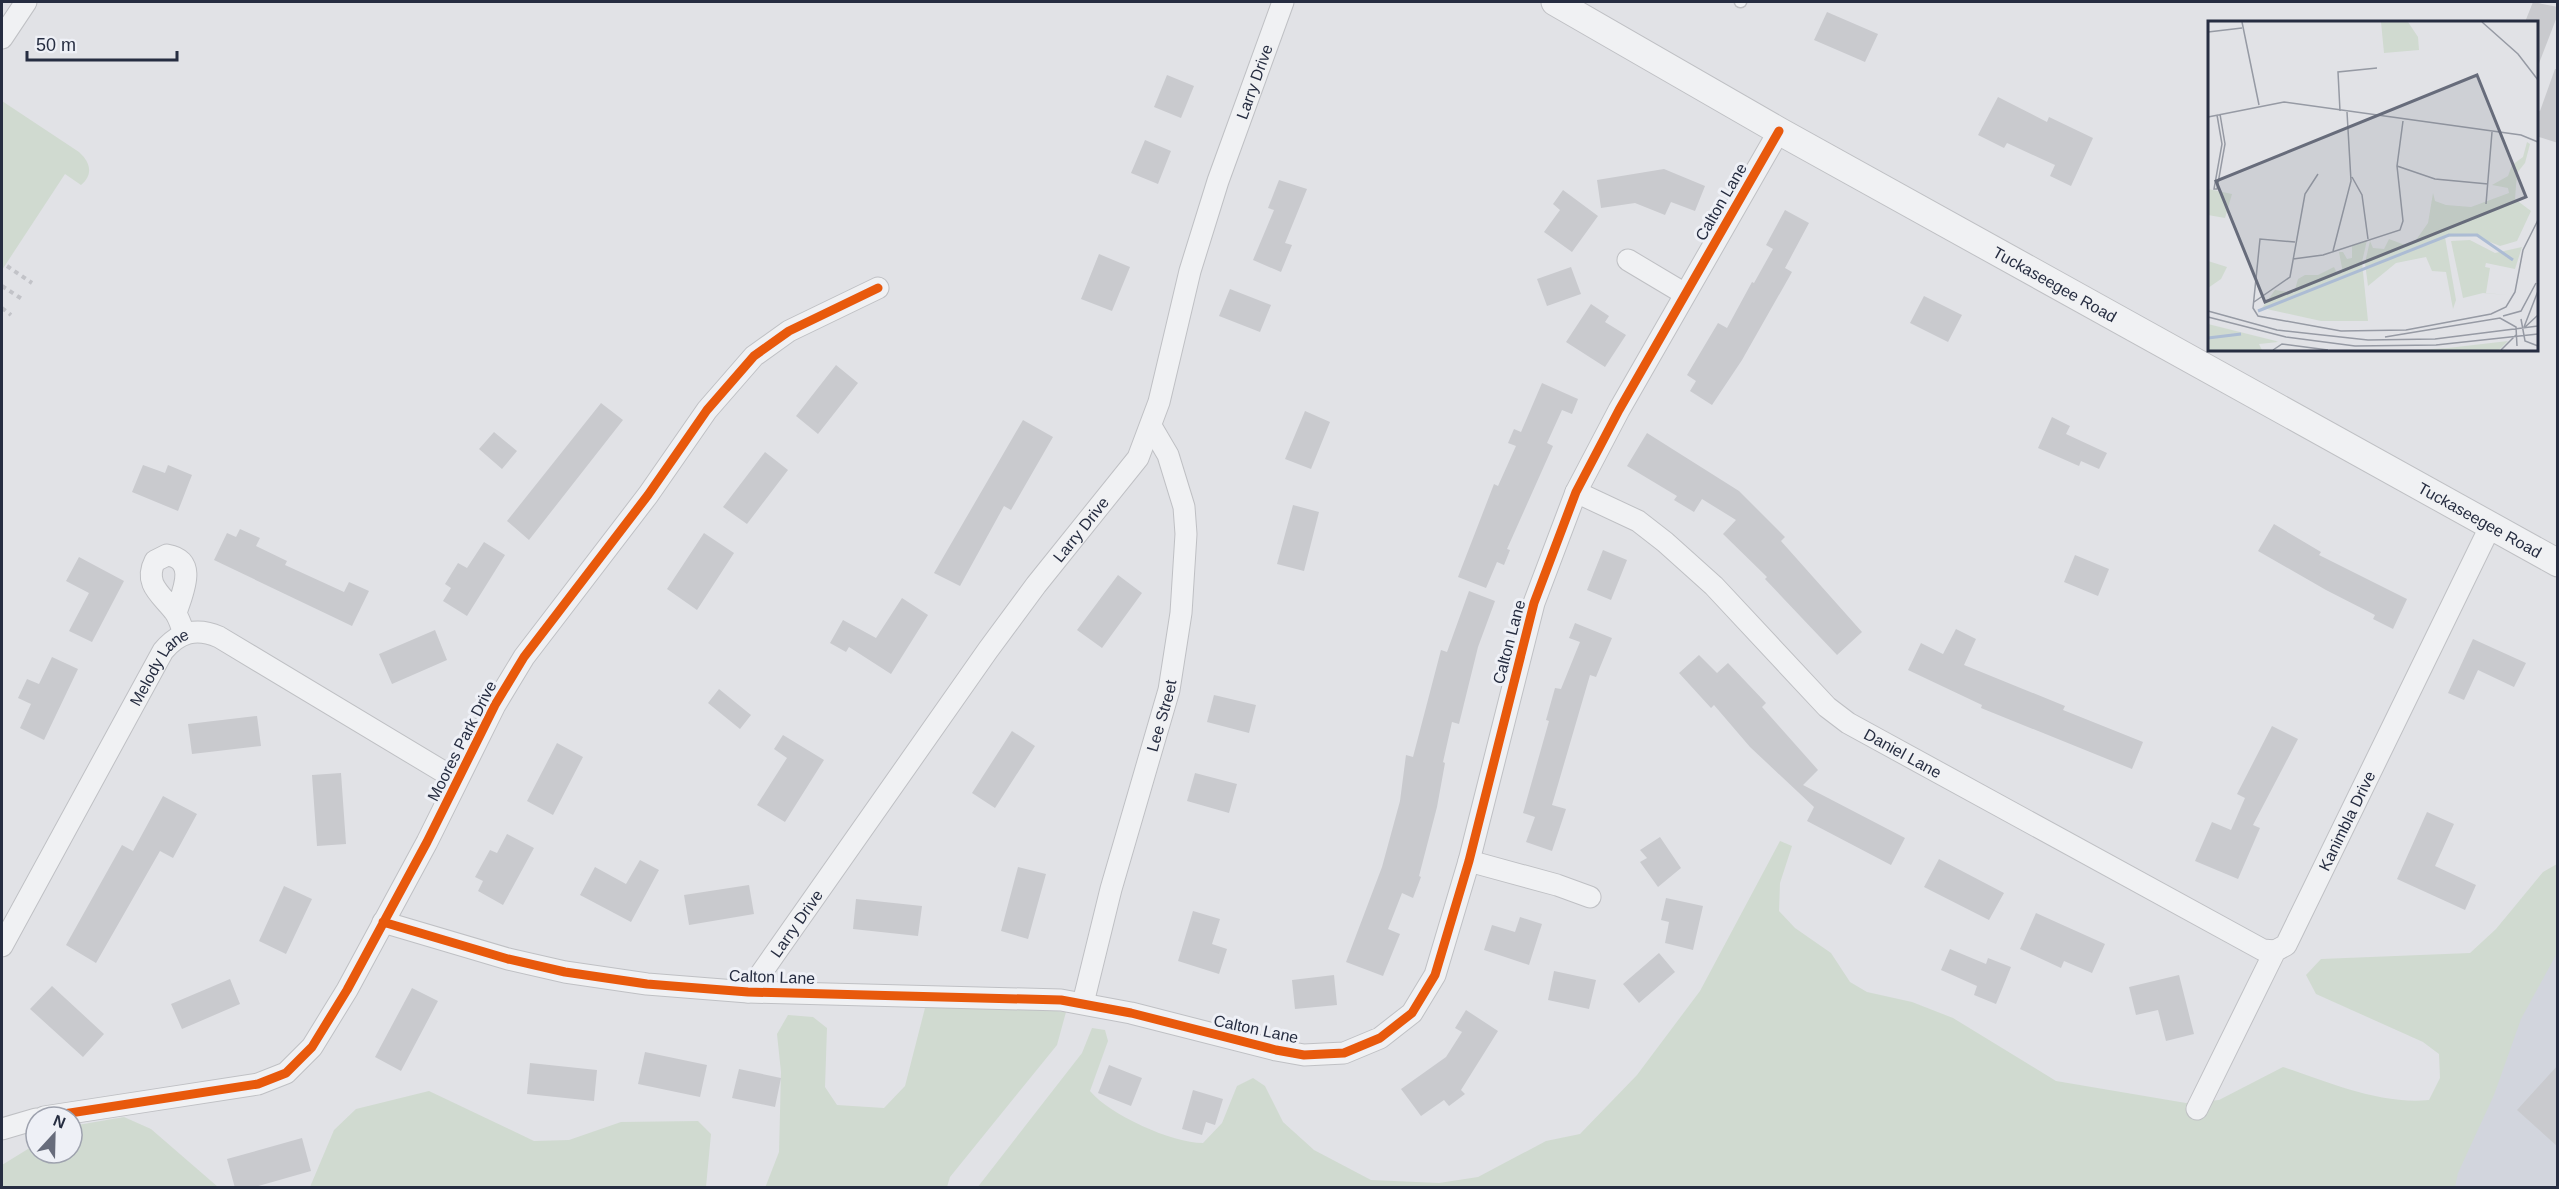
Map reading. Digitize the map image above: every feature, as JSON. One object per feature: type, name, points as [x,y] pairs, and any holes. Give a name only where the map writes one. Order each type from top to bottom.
[{"type":"street","points":[[2,38],[26,2]]},
{"type":"street","name":"Larry Drive","points":[[748,992],[994,641],[1138,458],[1151,426],[1173,348],[1190,271],[1218,181],[1283,2]]},
{"type":"street","name":"Tuckaseegee Road","points":[[1556,2],[1779,131],[2558,563]]},
{"type":"street","name":"Calton Lane","points":[[383,922],[508,959],[565,972],[647,984],[748,992],[1039,999],[1083,1004],[1304,1055],[1344,1053],[1380,1038],[1412,1013],[1428,989],[1450,930],[1534,603],[1576,492],[1619,410],[1779,131]]},
{"type":"street","points":[[1628,260],[1686,294]]},
{"type":"street","name":"Moores Park Drive","points":[[84,1109],[258,1084],[286,1072],[312,1047],[383,922],[495,705],[524,657],[734,377],[754,356],[789,332],[878,288]]},
{"type":"street","name":"Lee Street","points":[[1083,1004],[1111,889],[1169,690],[1181,613],[1186,534],[1184,507],[1168,455],[1151,426]]},
{"type":"street","name":"Daniel Lane","points":[[1576,492],[1638,521],[1665,542],[1714,586],[1827,707],[1848,723],[2263,950],[2275,951]]},
{"type":"street","name":"Kanimbla Drive","points":[[2198,1109],[2275,951],[2286,945],[2490,527]]},
{"type":"street","points":[[176,613],[184,633]]},
{"type":"street","name":"Melody Lane","points":[[2,946],[163,651],[173,640],[184,633],[195,631],[219,638],[458,780]]},
{"type":"street","points":[[1469,861],[1557,885],[1590,897]]},
{"type":"street","points":[[2,1129],[24,1123]]},
{"type":"path","points":[[7,266],[32,283]]},
{"type":"path","points":[[2,286],[22,299]]},
{"type":"path","points":[[2,308],[11,315]]},
{"type":"shaded area","points":[[2,101],[79,152],[88,164],[89,172],[81,185],[65,174],[2,270]]},
{"type":"shaded area","points":[[1780,841],[1792,846],[1780,883],[1779,911],[1795,928],[1831,953],[1850,982],[1867,992],[1912,1002],[1953,1018],[2056,1081],[2186,1103],[2219,1100],[2283,1067],[2374,1096],[2411,1101],[2429,1100],[2440,1078],[2439,1054],[2423,1042],[2316,994],[2306,975],[2321,959],[2470,953],[2496,929],[2543,872],[2557,864],[2557,953],[2521,1019],[2494,1095],[2458,1173],[2455,1187],[977,1188],[1082,1053],[1092,1028],[1105,1030],[1108,1041],[1090,1091],[1099,1100],[1126,1118],[1159,1133],[1190,1142],[1203,1143],[1222,1123],[1237,1086],[1253,1078],[1265,1086],[1283,1122],[1314,1150],[1371,1180],[1439,1183],[1478,1177],[1546,1141],[1580,1134],[1637,1075],[1700,991]]},
{"type":"shaded area","points":[[2558,871],[2557,1187],[2431,1188]]},
{"type":"shaded area","points":[[1012,1007],[1066,1012],[1057,1045],[950,1177],[947,1187],[765,1188],[779,1152],[781,1072],[777,1034],[788,1015],[813,1017],[827,1028],[825,1087],[837,1105],[884,1108],[905,1086],[925,1008]]},
{"type":"shaded area","points":[[429,1091],[534,1141],[569,1140],[621,1122],[698,1121],[711,1134],[706,1187],[310,1187],[334,1130],[356,1109]]},
{"type":"shaded area","points":[[124,1117],[151,1129],[218,1187],[2,1187],[2,1165],[24,1151],[24,1165],[84,1165],[84,1124]]},
{"type":"building","points":[[2533,2],[2558,7],[2558,14],[2538,66],[2538,21],[2525,21]]},
{"type":"building","points":[[1827,12],[1878,34],[1865,62],[1814,40]]},
{"type":"building","points":[[2555,69],[2558,69],[2558,143],[2538,137],[2538,110],[2540,111]]},
{"type":"building","points":[[1167,75],[1194,86],[1181,118],[1154,107]]},
{"type":"building","points":[[1998,97],[2047,122],[2049,117],[2093,138],[2071,186],[2050,176],[2055,165],[2007,143],[2004,148],[1978,135]]},
{"type":"building","points":[[1145,140],[1171,151],[1158,184],[1131,173]]},
{"type":"building","points":[[1664,169],[1705,186],[1695,211],[1671,202],[1665,215],[1635,203],[1601,208],[1597,180]]},
{"type":"building","points":[[1279,180],[1307,189],[1285,243],[1292,245],[1281,272],[1253,260],[1274,210],[1268,208]]},
{"type":"building","points":[[1563,190],[1598,216],[1572,252],[1544,232],[1560,210],[1553,204]]},
{"type":"building","points":[[1785,210],[1809,223],[1785,268],[1792,272],[1742,360],[1712,405],[1690,391],[1696,381],[1687,375],[1718,323],[1727,328],[1752,282],[1754,283],[1773,249],[1766,245]]},
{"type":"building","points":[[1099,254],[1130,267],[1112,311],[1081,299]]},
{"type":"building","points":[[1571,267],[1581,294],[1547,306],[1537,279]]},
{"type":"building","points":[[1230,289],[1271,305],[1260,332],[1219,316]]},
{"type":"building","points":[[1924,296],[1962,315],[1948,342],[1910,323]]},
{"type":"building","points":[[1591,304],[1609,316],[1605,322],[1626,335],[1605,367],[1566,342]]},
{"type":"building","points":[[836,365],[858,383],[818,434],[796,416]]},
{"type":"building","points":[[1542,383],[1578,399],[1572,414],[1562,410],[1547,443],[1553,446],[1507,549],[1510,550],[1504,565],[1497,562],[1486,588],[1458,577],[1494,484],[1498,486],[1516,446],[1508,443],[1514,429],[1521,432]]},
{"type":"building","points":[[601,403],[623,420],[529,540],[507,521]]},
{"type":"building","points":[[1305,411],[1330,422],[1311,469],[1285,459]]},
{"type":"building","points":[[2052,417],[2070,426],[2066,434],[2107,453],[2099,469],[2081,461],[2079,466],[2038,448]]},
{"type":"building","points":[[1023,420],[1053,437],[1011,510],[1004,506],[960,586],[934,573]]},
{"type":"building","points":[[494,432],[517,451],[502,469],[479,449]]},
{"type":"building","points":[[1647,433],[1739,491],[1785,537],[1781,541],[1862,632],[1837,655],[1765,579],[1767,577],[1723,534],[1736,520],[1702,499],[1694,512],[1674,500],[1677,496],[1627,466]]},
{"type":"building","points":[[765,452],[788,470],[747,524],[723,507]]},
{"type":"building","points":[[143,465],[165,473],[168,465],[192,475],[178,511],[132,492]]},
{"type":"building","points":[[1293,505],[1319,512],[1304,571],[1277,564]]},
{"type":"building","points":[[2274,524],[2321,552],[2319,555],[2407,599],[2393,629],[2373,619],[2375,615],[2258,551]]},
{"type":"building","points":[[240,529],[260,538],[256,546],[287,561],[285,565],[344,592],[349,582],[369,591],[352,626],[214,560],[227,533],[236,537]]},
{"type":"building","points":[[704,533],[734,553],[697,610],[667,589]]},
{"type":"building","points":[[484,542],[505,555],[467,616],[443,601],[451,588],[445,584],[458,563],[467,568]]},
{"type":"building","points":[[1603,550],[1627,560],[1611,600],[1587,590]]},
{"type":"building","points":[[2075,555],[2109,569],[2098,596],[2064,582]]},
{"type":"building","points":[[79,557],[124,581],[92,642],[69,631],[89,593],[66,581]]},
{"type":"building","points":[[1118,575],[1142,593],[1102,648],[1077,630]]},
{"type":"building","points":[[1469,591],[1495,601],[1478,647],[1459,724],[1452,722],[1443,762],[1445,763],[1437,807],[1419,876],[1421,877],[1413,898],[1402,893],[1388,929],[1400,934],[1383,976],[1346,962],[1382,867],[1400,801],[1406,755],[1413,757],[1441,650],[1447,652]]},
{"type":"building","points":[[902,598],[928,615],[891,674],[849,647],[846,652],[830,643],[843,620],[876,638]]},
{"type":"building","points":[[1575,623],[1612,638],[1596,677],[1590,675],[1552,805],[1566,809],[1552,851],[1526,842],[1535,817],[1523,813],[1549,721],[1546,720],[1555,688],[1561,689],[1580,642],[1569,638]]},
{"type":"building","points":[[1956,629],[1976,639],[1964,665],[2065,706],[2063,710],[2143,742],[2132,769],[1981,708],[1982,705],[1908,670],[1921,643],[1943,654]]},
{"type":"building","points":[[435,630],[447,660],[392,684],[379,654]]},
{"type":"building","points":[[2473,639],[2526,663],[2514,687],[2478,670],[2464,700],[2448,693]]},
{"type":"building","points":[[1699,655],[1717,673],[1728,663],[1766,703],[1762,707],[1818,770],[1803,785],[1905,838],[1891,865],[1807,821],[1814,807],[1750,747],[1714,705],[1711,708],[1679,673]]},
{"type":"building","points":[[52,657],[78,669],[44,740],[20,728],[31,704],[18,698],[27,679],[39,684]]},
{"type":"building","points":[[719,689],[751,715],[740,729],[708,703]]},
{"type":"building","points":[[1214,695],[1256,705],[1249,733],[1207,722]]},
{"type":"building","points":[[257,716],[261,746],[192,754],[188,724]]},
{"type":"building","points":[[2272,726],[2298,739],[2253,825],[2260,828],[2238,879],[2195,861],[2212,822],[2231,830],[2245,798],[2237,794]]},
{"type":"building","points":[[1012,731],[1035,746],[995,808],[972,793]]},
{"type":"building","points":[[783,735],[824,760],[785,822],[757,805],[787,758],[774,749]]},
{"type":"building","points":[[557,743],[583,757],[553,815],[527,801]]},
{"type":"building","points":[[341,773],[346,844],[317,846],[312,775]]},
{"type":"building","points":[[1195,773],[1237,784],[1229,813],[1187,801]]},
{"type":"building","points":[[163,796],[197,814],[173,858],[160,851],[96,963],[66,945],[122,845],[133,851]]},
{"type":"building","points":[[2427,812],[2454,824],[2435,866],[2476,885],[2465,910],[2397,879]]},
{"type":"building","points":[[507,834],[534,848],[503,905],[478,891],[483,881],[475,877],[490,850],[497,853]]},
{"type":"building","points":[[1660,837],[1681,868],[1658,887],[1640,862],[1647,858],[1640,850]]},
{"type":"building","points":[[1939,859],[2004,893],[1989,920],[1924,887]]},
{"type":"building","points":[[640,860],[659,870],[631,922],[580,895],[595,867],[626,884]]},
{"type":"building","points":[[1018,867],[1046,874],[1028,939],[1001,931]]},
{"type":"building","points":[[749,885],[754,914],[689,925],[684,895]]},
{"type":"building","points":[[284,886],[312,899],[286,954],[259,941]]},
{"type":"building","points":[[1666,898],[1703,906],[1693,950],[1665,943],[1669,922],[1661,920]]},
{"type":"building","points":[[856,899],[922,906],[918,936],[853,929]]},
{"type":"building","points":[[1193,911],[1220,919],[1212,944],[1227,949],[1219,974],[1178,961]]},
{"type":"building","points":[[2036,913],[2105,944],[2092,973],[2064,961],[2061,968],[2020,949]]},
{"type":"building","points":[[1520,917],[1542,924],[1529,965],[1484,950],[1492,925],[1515,932]]},
{"type":"building","points":[[1950,949],[1986,964],[1988,958],[2011,967],[1996,1004],[1974,995],[1977,986],[1941,970]]},
{"type":"building","points":[[1659,953],[1675,972],[1639,1003],[1623,984]]},
{"type":"building","points":[[1554,971],[1596,980],[1589,1009],[1548,1000]]},
{"type":"building","points":[[1334,975],[1337,1005],[1295,1009],[1292,980]]},
{"type":"building","points":[[2179,975],[2194,1034],[2166,1041],[2158,1010],[2136,1015],[2129,987]]},
{"type":"building","points":[[230,979],[240,1004],[182,1029],[171,1004]]},
{"type":"building","points":[[52,986],[104,1034],[83,1057],[30,1009]]},
{"type":"building","points":[[412,988],[438,1001],[401,1071],[375,1057]]},
{"type":"building","points":[[1466,1010],[1498,1031],[1461,1090],[1465,1094],[1449,1106],[1444,1100],[1421,1116],[1401,1089],[1446,1057],[1462,1032],[1455,1028]]},
{"type":"building","points":[[645,1052],[707,1065],[700,1097],[638,1084]]},
{"type":"building","points":[[530,1063],[597,1070],[594,1101],[527,1094]]},
{"type":"building","points":[[1109,1065],[1142,1078],[1131,1106],[1098,1093]]},
{"type":"building","points":[[2558,1065],[2558,1147],[2517,1110]]},
{"type":"building","points":[[739,1069],[781,1078],[775,1107],[732,1098]]},
{"type":"building","points":[[1193,1090],[1223,1099],[1215,1125],[1206,1122],[1202,1135],[1182,1129]]},
{"type":"building","points":[[302,1138],[311,1171],[251,1188],[235,1188],[227,1159]]},
{"type":"cycle path","points":[[383,922],[508,959],[565,972],[647,984],[748,992],[1061,1000],[1131,1013],[1304,1055],[1344,1053],[1380,1038],[1412,1013],[1435,975],[1469,861],[1534,603],[1576,492],[1619,410],[1779,131]]},
{"type":"cycle path","points":[[84,1111],[258,1084],[286,1073],[312,1047],[347,990],[427,842],[495,705],[524,657],[648,495],[707,410],[754,356],[789,331],[878,288]]}]
